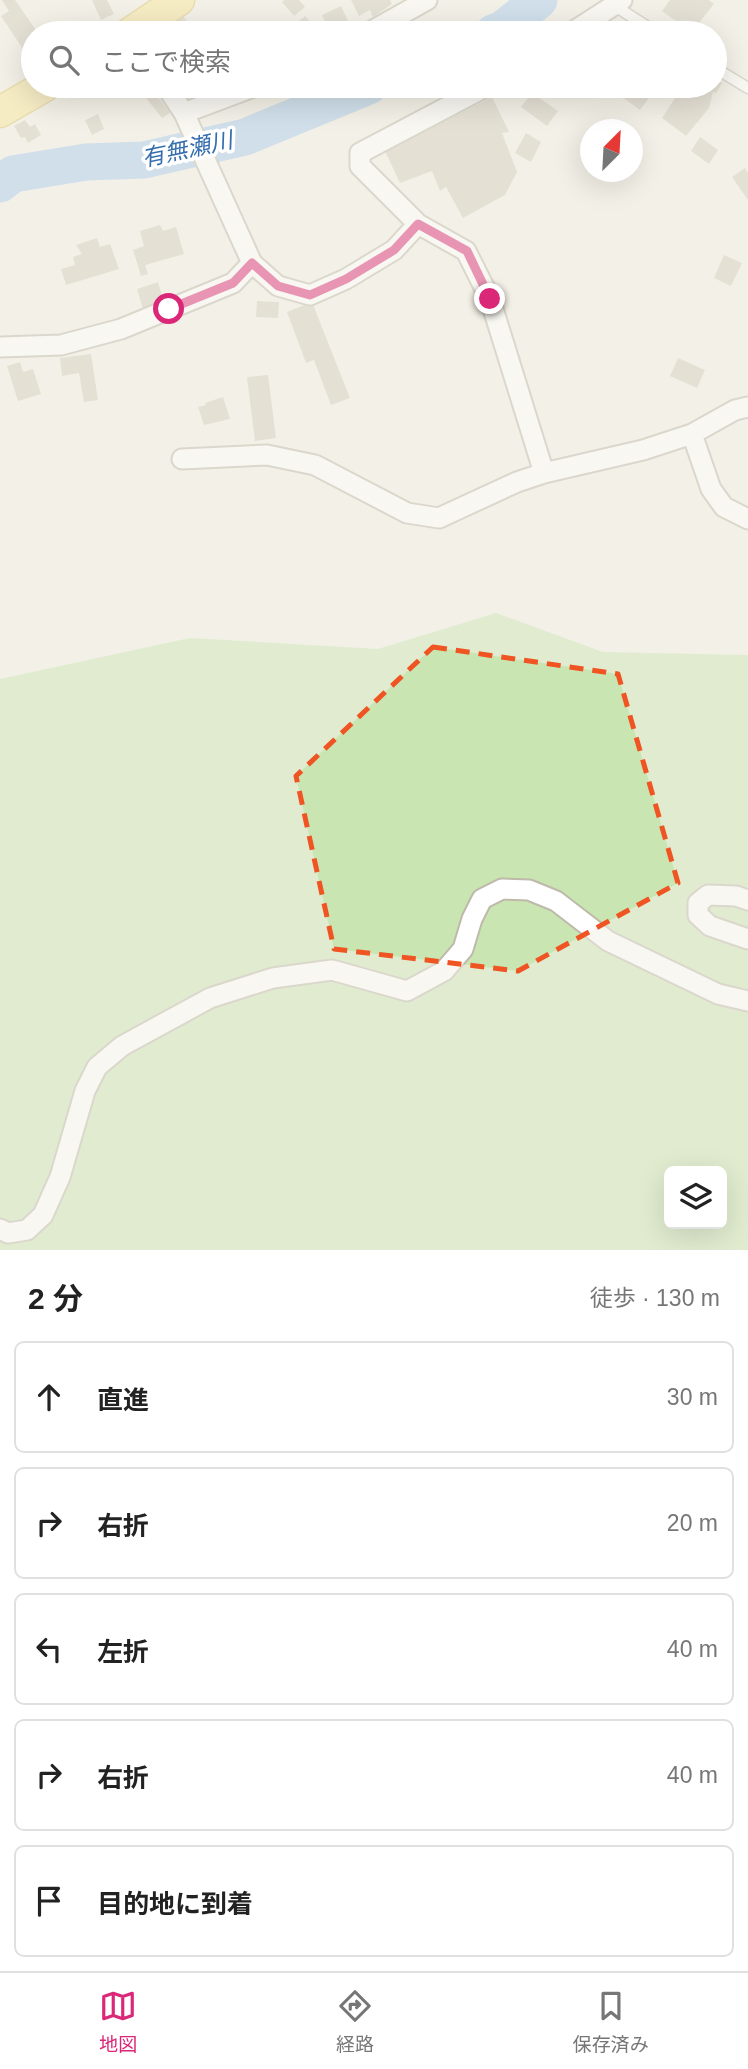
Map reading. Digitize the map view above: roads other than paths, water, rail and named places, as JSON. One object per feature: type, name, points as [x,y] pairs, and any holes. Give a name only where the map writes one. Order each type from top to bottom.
[{"type":"main road","points":[[148,21],[179,0]]},
{"type":"main road","points":[[0,112],[24,98]]},
{"type":"street","points":[[390,21],[428,0]]},
{"type":"street","points":[[590,21],[619,3]]},
{"type":"street","points":[[174,98],[184,113],[252,263],[278,286],[310,295],[346,279],[394,250],[418,224]]},
{"type":"street","points":[[184,113],[224,98]]},
{"type":"street","points":[[464,98],[360,153],[360,166],[418,224],[467,251],[490,299],[544,473]]},
{"type":"street","points":[[0,347],[61,345],[121,328],[233,283],[252,263]]},
{"type":"street","points":[[182,460],[267,455],[315,465],[407,513],[439,518],[517,482],[643,450],[692,434],[735,410],[748,407]]},
{"type":"street","points":[[692,434],[711,489],[724,508],[748,519]]},
{"type":"street","points":[[0,1229],[8,1233],[27,1230],[43,1214],[60,1177],[85,1091],[97,1067],[122,1046],[210,998],[273,978],[332,970],[407,991],[444,971],[463,949],[472,919],[482,899],[502,889],[529,890],[556,901],[608,941],[718,994],[748,1001]]},
{"type":"street","points":[[748,900],[736,896],[708,895],[698,903],[698,915],[710,926],[748,939]]},
{"type":"lane","points":[[619,3],[642,21]]},
{"type":"lane","points":[[727,75],[748,88]]},
{"type":"waterway","name":"有無瀬川","points":[[513,21],[539,0]]},
{"type":"waterway","name":"有無瀬川","points":[[0,184],[13,174],[86,162],[144,160],[245,137],[340,98]]}]
